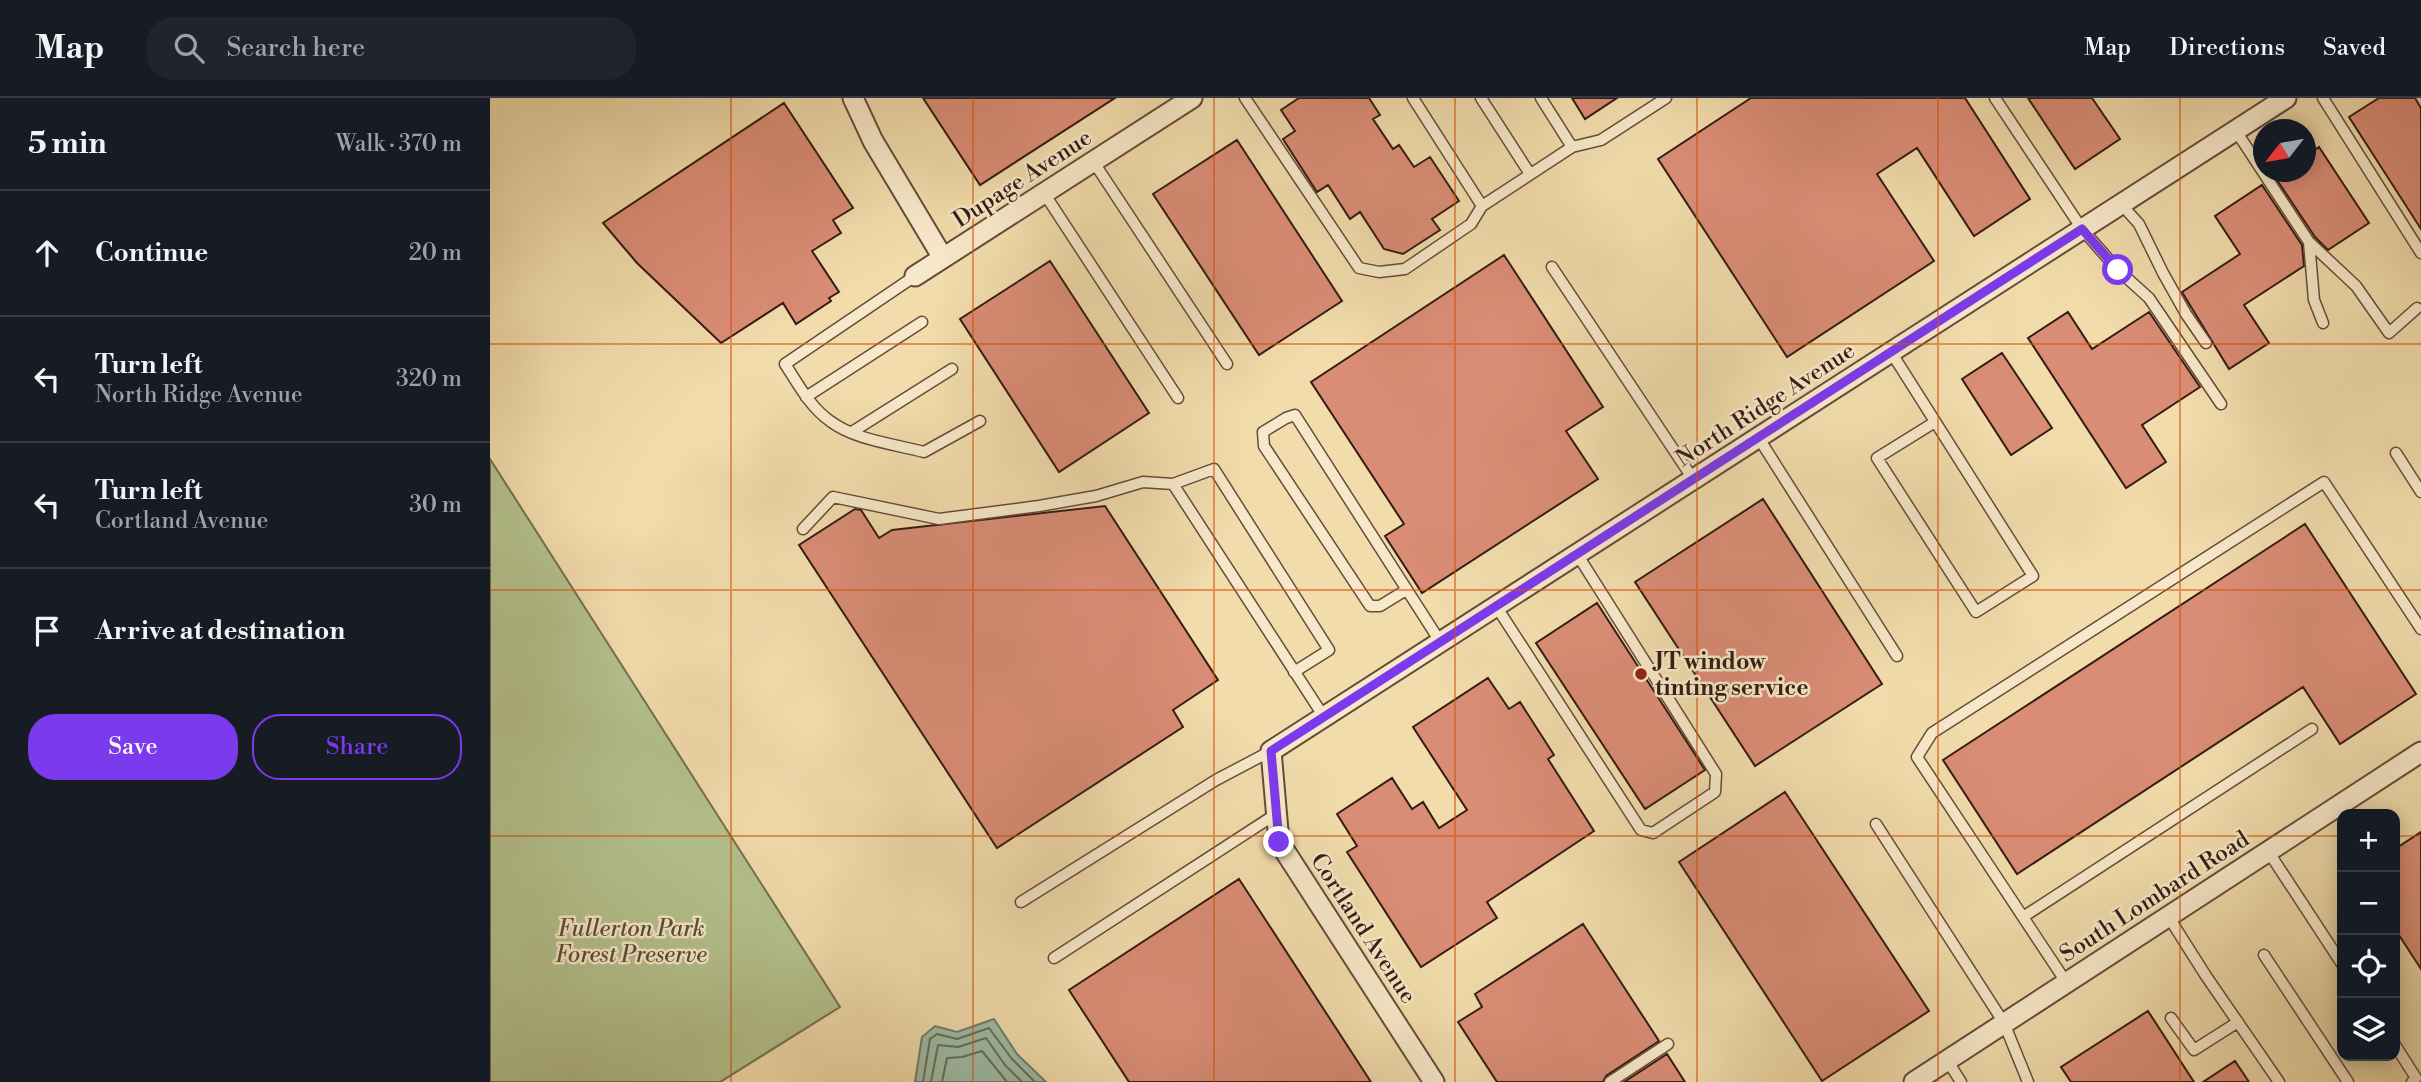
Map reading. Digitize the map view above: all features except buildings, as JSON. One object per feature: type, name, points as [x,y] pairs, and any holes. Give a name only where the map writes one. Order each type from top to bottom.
[{"type":"street","points":[[853,98],[873,141],[943,258]]},
{"type":"street","name":"Dupage Avenue","points":[[915,276],[1192,98]]},
{"type":"street","name":"North Ridge Avenue","points":[[1271,751],[2286,98]]},
{"type":"street","name":"Cortland Avenue","points":[[1271,751],[1279,842],[1434,1082]]},
{"type":"street","name":"South Lombard Road","points":[[1914,1082],[2421,752]]},
{"type":"lane","points":[[1245,98],[1359,268],[1380,272],[1405,269],[1471,224],[1482,206],[1530,174],[1572,147],[1601,140],[1666,98]]},
{"type":"lane","points":[[1413,98],[1482,206]]},
{"type":"lane","points":[[1481,98],[1530,174]]},
{"type":"lane","points":[[1541,98],[1572,147]]},
{"type":"lane","points":[[1996,98],[2082,229],[2118,270],[2149,298],[2221,404]]},
{"type":"lane","points":[[2323,98],[2421,253]]},
{"type":"lane","points":[[2236,131],[2309,242],[2356,286],[2389,333],[2417,308]]},
{"type":"lane","points":[[1093,161],[1227,364]]},
{"type":"lane","points":[[1044,193],[1178,398]]},
{"type":"lane","points":[[2121,204],[2139,224],[2163,274],[2206,343]]},
{"type":"lane","points":[[2309,242],[2314,300],[2323,323]]},
{"type":"lane","points":[[1552,267],[1693,479]]},
{"type":"lane","points":[[915,276],[785,365],[806,397],[830,421],[852,432],[924,452],[980,421]]},
{"type":"lane","points":[[806,397],[922,322]]},
{"type":"lane","points":[[1891,352],[2033,576],[1976,612],[1877,458],[1935,422]]},
{"type":"lane","points":[[852,432],[952,369]]},
{"type":"lane","points":[[1406,590],[1380,607],[1370,606],[1264,446],[1264,432],[1295,415],[1441,643]]},
{"type":"lane","points":[[1758,438],[1897,656]]},
{"type":"lane","points":[[2396,453],[2421,492]]},
{"type":"lane","points":[[803,528],[833,497],[939,519],[1085,498],[1143,482],[1172,484],[1214,469],[1329,650],[1294,671]]},
{"type":"lane","points":[[2066,982],[1917,757],[1932,733],[2324,482],[2421,629]]},
{"type":"lane","points":[[1172,484],[1324,717]]},
{"type":"lane","points":[[1496,606],[1641,830],[1653,833],[1715,792],[1716,774],[1577,554]]},
{"type":"lane","points":[[2023,917],[2312,729]]},
{"type":"lane","points":[[1021,902],[1216,780],[1271,751]]},
{"type":"lane","points":[[1054,958],[1276,814]]},
{"type":"lane","points":[[1876,824],[2004,1023],[2028,1082]]},
{"type":"lane","points":[[2268,851],[2337,956]]},
{"type":"lane","points":[[2168,916],[2279,1082]]},
{"type":"lane","points":[[2264,955],[2348,1082]]},
{"type":"lane","points":[[2171,1017],[2194,1050],[2238,1022]]},
{"type":"lane","points":[[1610,1082],[1668,1044]]},
{"type":"lane","points":[[2400,1053],[2416,1078],[2412,1082]]},
{"type":"lane","points":[[1947,1060],[1961,1082]]},
{"type":"green space","name":"Fullerton Park Forest Preserve","points":[[490,459],[840,1007],[720,1082],[490,1082]]},
{"type":"water","points":[[994,1019],[1017,1054],[1046,1082],[915,1082],[922,1037],[935,1026],[957,1032]]},
{"type":"place","name":"JT window tinting service","points":[[1641,674]]},
{"type":"route","points":[[1279,842],[1271,751],[2082,229],[2118,270]]}]
